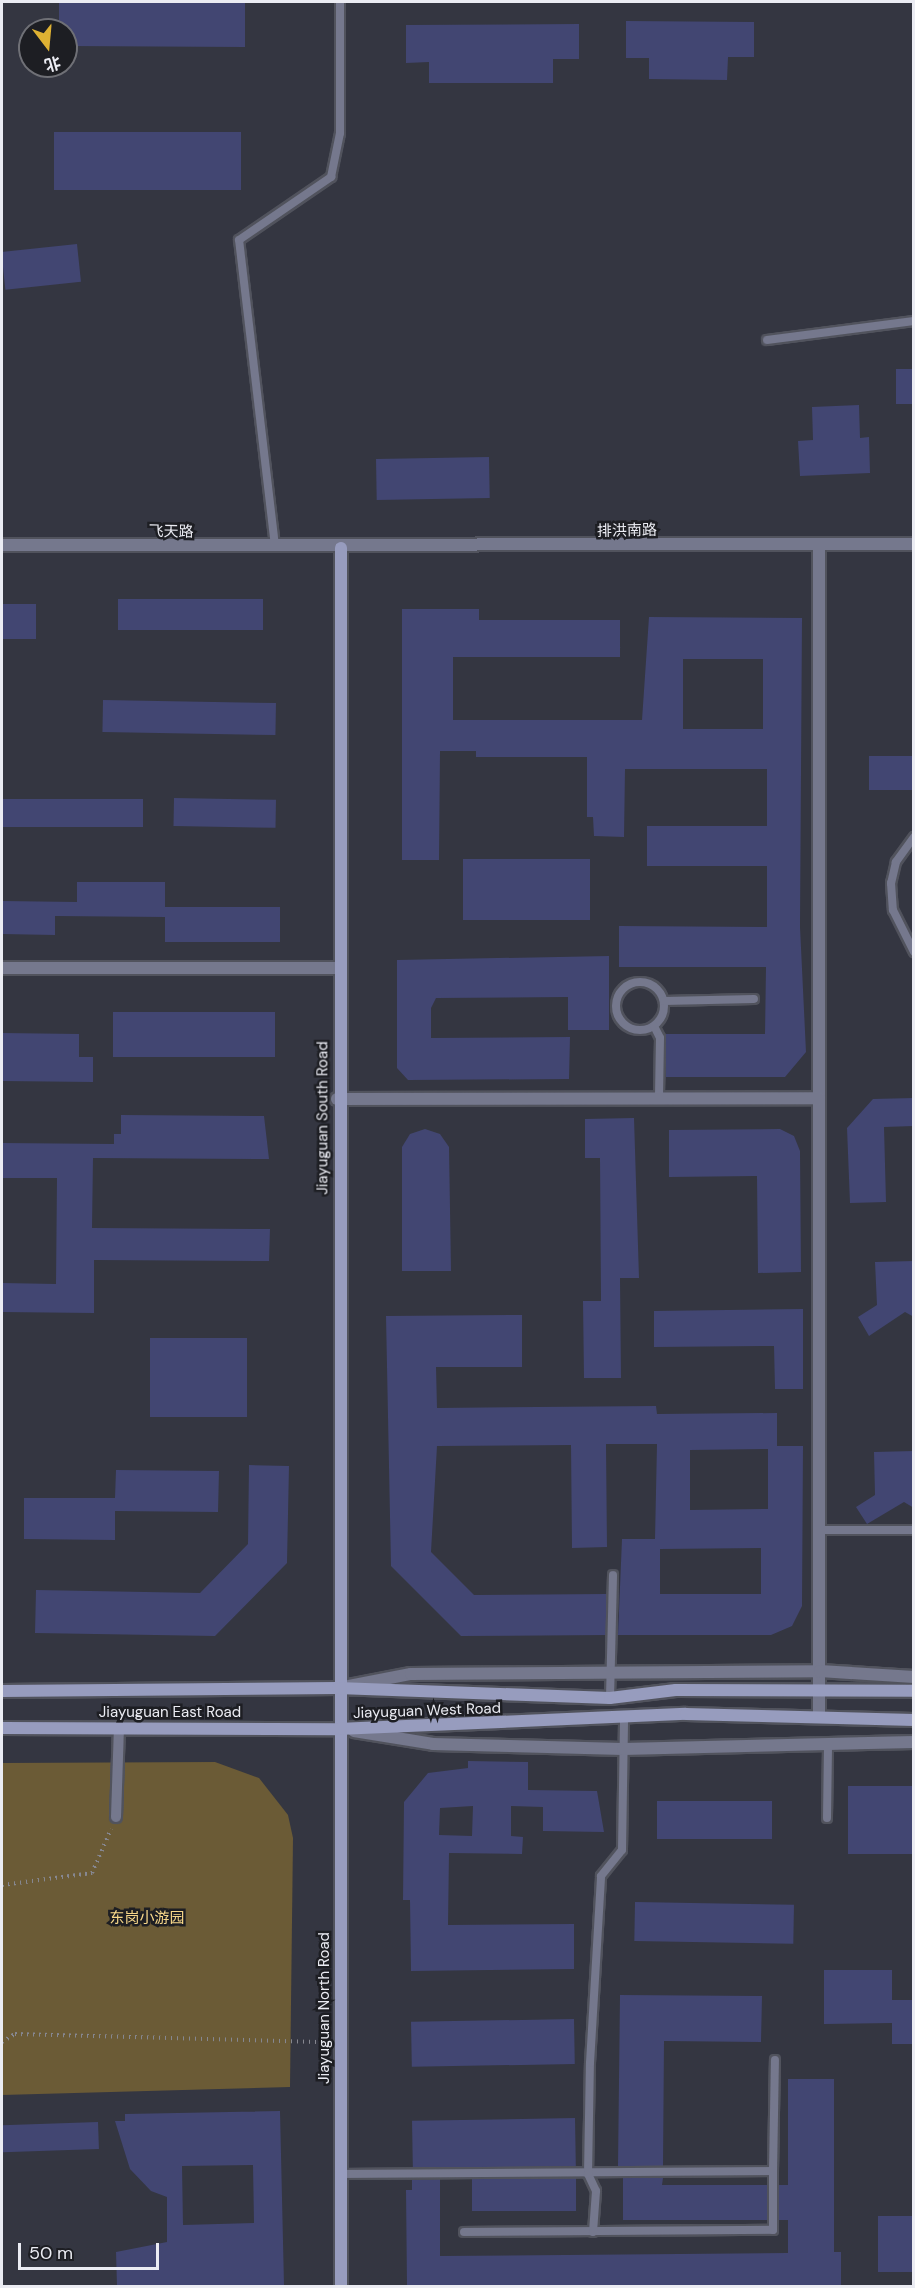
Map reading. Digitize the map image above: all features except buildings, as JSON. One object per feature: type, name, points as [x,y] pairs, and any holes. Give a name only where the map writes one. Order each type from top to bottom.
[{"type":"main road","name":"Jiayuguan South Road","points":[[338,1729],[338,968],[341,548]]},
{"type":"main road","name":"Jiayuguan East Road","points":[[2,1691],[338,1688]]},
{"type":"main road","name":"Jiayuguan West Road","points":[[338,1688],[610,1698],[676,1690],[914,1691]]},
{"type":"main road","name":"Jiayuguan West Road","points":[[338,1729],[819,1714],[914,1720]]},
{"type":"main road","name":"Jiayuguan East Road","points":[[2,1728],[338,1729]]},
{"type":"main road","name":"Jiayuguan North Road","points":[[338,1729],[341,2286]]},
{"type":"street","points":[[819,544],[819,1714]]},
{"type":"street","name":"排洪南路","points":[[341,548],[914,544]]},
{"type":"street","name":"飞天路","points":[[2,545],[341,548]]},
{"type":"street","points":[[2,968],[338,968]]},
{"type":"street","points":[[338,1099],[819,1098]]},
{"type":"street","points":[[338,1688],[411,1674],[611,1676],[820,1671],[914,1677]]},
{"type":"street","points":[[116,1816],[119,1728]]},
{"type":"street","name":"Jiayuguan West Road","points":[[338,1729],[433,1744],[623,1749],[914,1742]]},
{"type":"lane","points":[[275,548],[238,240],[331,177],[340,133],[340,2]]},
{"type":"lane","points":[[767,340],[914,321]]},
{"type":"lane","points":[[914,837],[896,862],[891,883],[893,910],[914,952]]},
{"type":"lane","points":[[654,1026],[636,1030],[621,1020],[620,993],[644,982],[664,1001],[754,999]]},
{"type":"lane","points":[[658,1098],[660,1038],[654,1026],[664,1001]]},
{"type":"lane","points":[[820,1530],[914,1530]]},
{"type":"lane","points":[[610,1698],[613,1575]]},
{"type":"lane","points":[[593,2232],[596,2192],[588,2174],[601,1876],[622,1850],[624,1719]]},
{"type":"lane","points":[[827,1818],[828,1744]]},
{"type":"lane","points":[[464,2232],[773,2230],[775,2060]]},
{"type":"lane","points":[[340,2174],[773,2171]]},
{"type":"path","points":[[2,1885],[92,1874],[116,1816]]},
{"type":"path","points":[[2,2042],[15,2034],[340,2043]]},
{"type":"green space","name":"东岗小游园","points":[[215,1762],[259,1778],[288,1815],[293,1838],[290,2087],[2,2095],[2,1763]]}]
